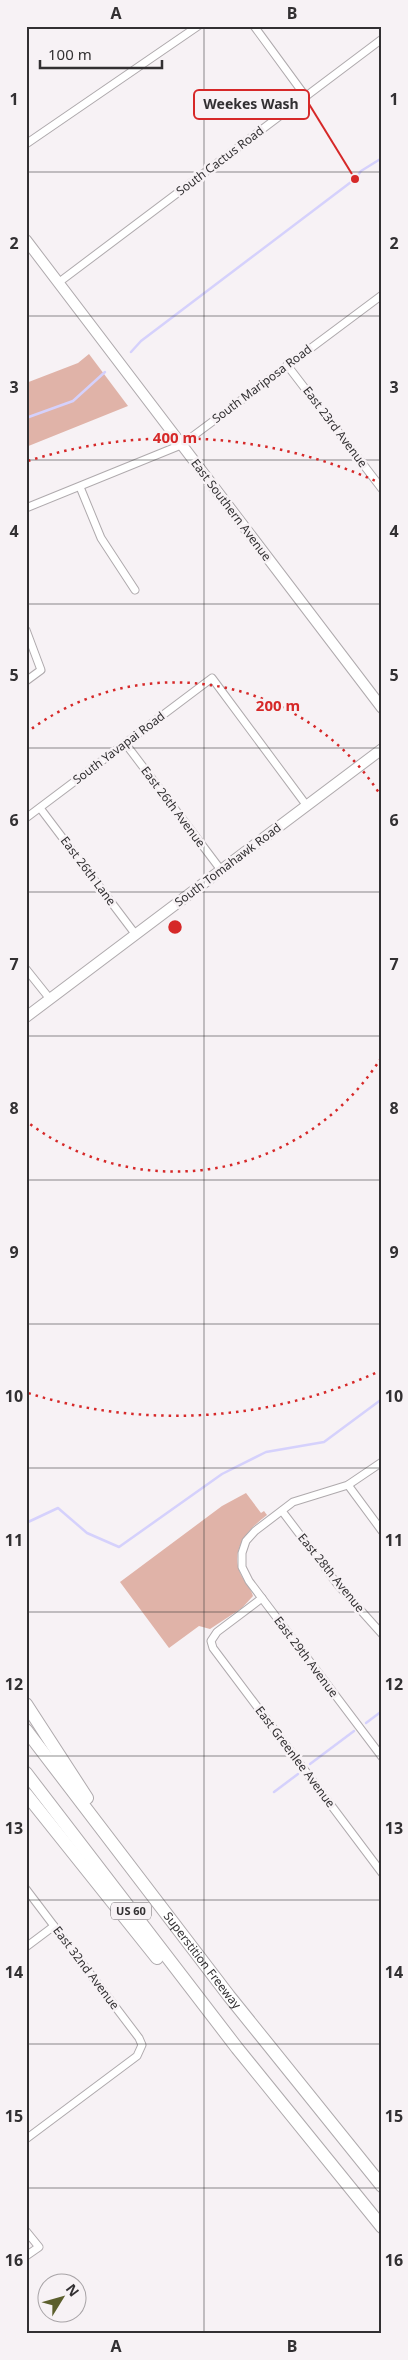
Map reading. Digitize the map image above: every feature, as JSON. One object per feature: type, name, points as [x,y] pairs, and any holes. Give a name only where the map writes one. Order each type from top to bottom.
[{"type":"highway","points":[[26,1704],[127,1864]]},
{"type":"highway","name":"Superstition Freeway","points":[[26,1730],[127,1864],[322,2113],[382,2186]]},
{"type":"highway","name":"US 60","points":[[26,1773],[237,2048],[382,2227]]},
{"type":"highway","points":[[26,1794],[144,1943],[237,2048]]},
{"type":"highway","points":[[322,2113],[382,2176]]},
{"type":"main road","name":"East Southern Avenue","points":[[26,240],[382,708]]},
{"type":"main road","name":"South Tomahawk Road","points":[[26,1018],[382,749]]},
{"type":"street","points":[[26,144],[198,26]]},
{"type":"street","points":[[254,26],[306,97]]},
{"type":"street","name":"South Cactus Road","points":[[58,283],[382,39]]},
{"type":"street","name":"South Mariposa Road","points":[[26,508],[181,445],[382,295]]},
{"type":"street","name":"East 23rd Avenue","points":[[288,365],[382,489]]},
{"type":"street","points":[[80,487],[101,538],[136,590]]},
{"type":"street","points":[[26,630],[41,670],[26,681]]},
{"type":"street","name":"South Yavapai Road","points":[[26,818],[212,678],[307,806]]},
{"type":"street","name":"East 26th Avenue","points":[[125,743],[222,870]]},
{"type":"street","name":"East 26th Lane","points":[[40,808],[136,934]]},
{"type":"street","points":[[26,969],[50,1000]]},
{"type":"street","points":[[282,1511],[293,1502],[304,1497],[348,1485],[382,1462]]},
{"type":"street","points":[[348,1485],[382,1531]]},
{"type":"street","name":"East 29th Avenue","points":[[282,1511],[255,1531],[246,1541],[242,1553],[242,1567],[262,1598],[382,1757]]},
{"type":"street","name":"East 28th Avenue","points":[[282,1511],[338,1585],[382,1634]]},
{"type":"street","name":"East Greenlee Avenue","points":[[262,1598],[217,1632],[211,1640],[213,1648],[382,1872]]},
{"type":"street","name":"East 32nd Avenue","points":[[26,1889],[139,2038],[142,2049],[137,2056],[26,2139]]},
{"type":"street","points":[[26,1947],[54,1926]]},
{"type":"street","points":[[26,2230],[39,2247],[26,2256]]},
{"type":"shaded area","points":[[89,354],[128,406],[26,447],[26,383],[78,363]]},
{"type":"shaded area","points":[[246,1493],[261,1513],[264,1511],[267,1515],[253,1527],[242,1541],[237,1557],[241,1575],[253,1596],[242,1608],[210,1629],[199,1626],[169,1648],[120,1582],[222,1506]]},
{"type":"waterway","points":[[131,352],[141,341],[355,179],[361,171],[382,158]]},
{"type":"waterway","points":[[26,418],[73,401],[105,372]]},
{"type":"waterway","points":[[26,1523],[58,1508],[87,1533],[119,1547],[222,1474],[266,1452],[324,1442],[382,1399]]},
{"type":"waterway","points":[[366,1723],[382,1711]]},
{"type":"waterway","points":[[310,1764],[354,1731]]},
{"type":"waterway","points":[[274,1792],[298,1774]]},
{"type":"place","name":"Weekes Wash","points":[[355,179]]}]
